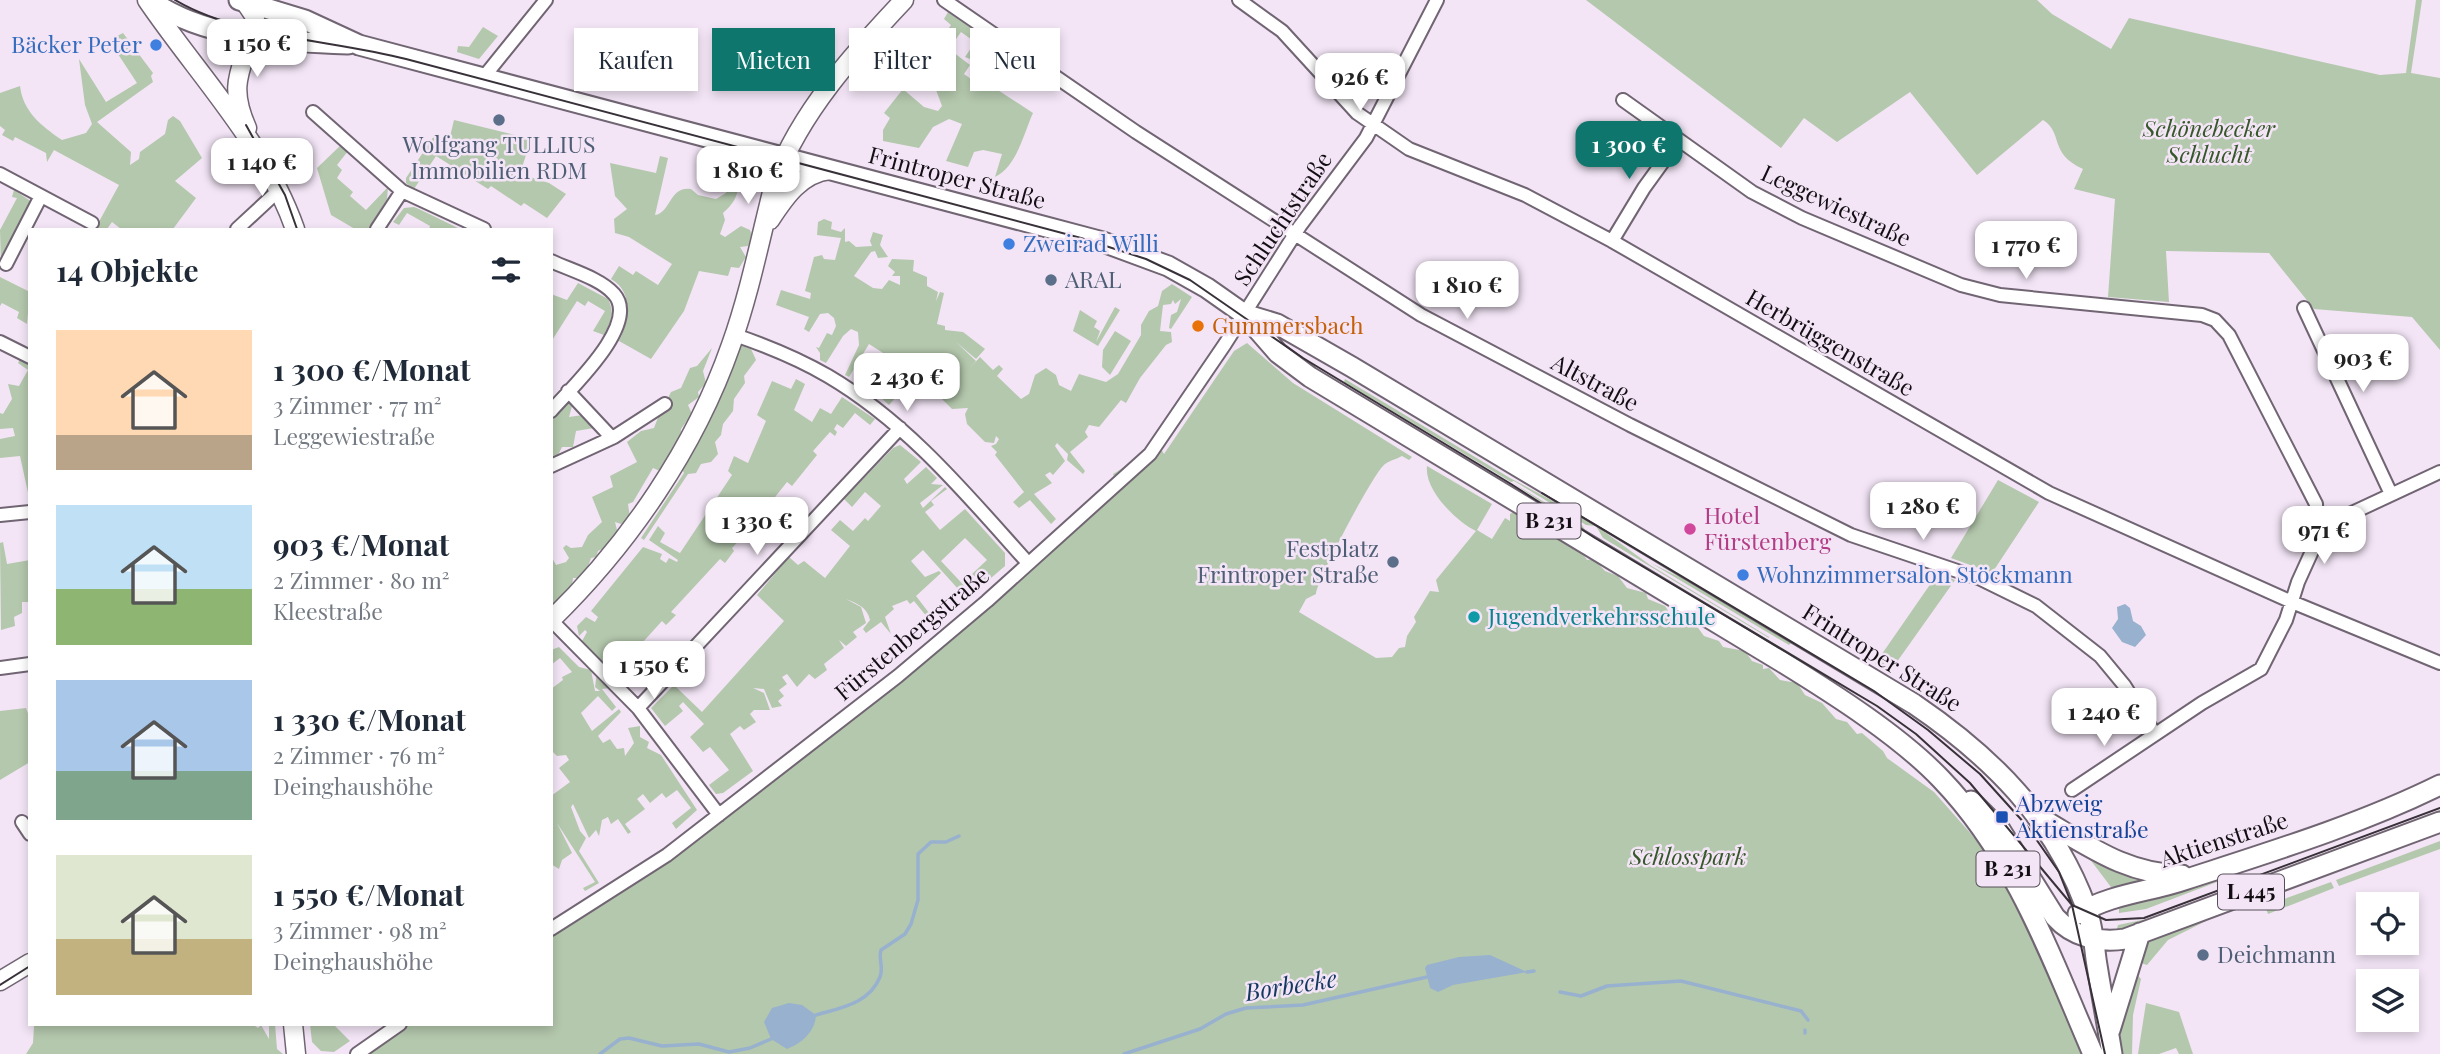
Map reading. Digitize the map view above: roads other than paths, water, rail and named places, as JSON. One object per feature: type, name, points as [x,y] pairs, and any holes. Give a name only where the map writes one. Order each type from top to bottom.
[{"type":"main road","name":"Frintroper Straße","points":[[149,0],[187,21],[251,35],[359,44]]},
{"type":"main road","name":"Frintroper Straße","points":[[242,1],[305,20],[359,44],[1126,249],[1185,274],[1244,314],[1278,353],[1310,377],[1783,662],[1864,717],[1942,780],[2005,865],[2036,918],[2093,1054]]},
{"type":"main road","name":"Frintroper Straße","points":[[1244,314],[1277,324],[1352,367],[1914,704],[1990,762],[2040,818],[2064,856],[2087,908],[2111,1044]]},
{"type":"main road","points":[[1942,780],[1980,808],[2001,831],[2050,911],[2064,926],[2094,940]]},
{"type":"main road","name":"Aktienstraße","points":[[2064,926],[2087,908],[2201,874],[2310,837],[2440,785]]},
{"type":"main road","name":"B 231","points":[[2040,818],[2087,847],[2146,872],[2201,874]]},
{"type":"main road","name":"L 445","points":[[2094,940],[2113,940],[2140,933],[2440,822]]},
{"type":"main road","points":[[2058,967],[2058,941],[2064,926]]},
{"type":"main road","points":[[2111,1044],[2140,933]]},
{"type":"street","points":[[149,0],[259,153],[279,190],[295,228]]},
{"type":"street","points":[[483,78],[546,0]]},
{"type":"street","points":[[553,618],[603,564],[670,470],[703,410],[735,335],[775,180],[784,158],[837,76],[904,0]]},
{"type":"street","name":"Altstraße","points":[[944,0],[1136,132],[1421,314],[1630,425],[1852,535],[1981,579],[2036,606],[2100,656],[2124,685],[2155,734]]},
{"type":"street","name":"Herbrüggenstraße","points":[[1239,0],[1282,31],[1345,101],[1373,124],[1422,155],[1525,195],[1612,242],[2049,493],[2292,602],[2440,663]]},
{"type":"street","name":"Schluchtstraße","points":[[1244,314],[1296,232],[1373,124],[1437,0]]},
{"type":"street","points":[[242,1],[255,15],[236,93],[259,153]]},
{"type":"street","name":"Leggewiestraße","points":[[1623,100],[1752,192],[1802,218],[1961,285],[2000,295],[2202,316],[2215,320],[2229,335],[2242,358],[2316,504],[2320,523]]},
{"type":"street","points":[[313,112],[402,191],[482,228]]},
{"type":"street","points":[[1612,242],[1644,188],[1678,141]]},
{"type":"street","points":[[759,241],[766,226],[793,188],[811,175],[831,170]]},
{"type":"street","points":[[0,174],[92,223]]},
{"type":"street","points":[[238,228],[279,190]]},
{"type":"street","points":[[378,228],[402,191]]},
{"type":"street","points":[[6,264],[41,196]]},
{"type":"street","points":[[553,262],[612,292],[621,311],[617,327],[607,345],[553,409]]},
{"type":"street","points":[[2304,308],[2391,494]]},
{"type":"street","name":"Fürstenbergstraße","points":[[553,928],[653,865],[940,642],[1153,450],[1244,314]]},
{"type":"street","points":[[735,335],[827,375],[866,401],[930,456],[1028,563]]},
{"type":"street","points":[[0,342],[28,356]]},
{"type":"street","points":[[569,391],[612,438]]},
{"type":"street","points":[[553,465],[612,438],[665,404]]},
{"type":"street","points":[[638,708],[900,428]]},
{"type":"street","points":[[2072,790],[2261,668],[2292,602],[2318,538],[2320,523],[2339,519],[2440,471]]},
{"type":"street","points":[[0,515],[28,512]]},
{"type":"street","points":[[553,622],[638,708],[719,815]]},
{"type":"street","points":[[0,668],[28,664]]},
{"type":"street","points":[[22,822],[28,831]]},
{"type":"street","points":[[0,981],[28,964]]},
{"type":"street","points":[[293,1026],[296,1054]]},
{"type":"street","points":[[357,1054],[397,1026]]},
{"type":"water","points":[[2125,604],[2130,608],[2133,621],[2141,626],[2146,635],[2135,647],[2122,642],[2112,628],[2118,619],[2117,607]]},
{"type":"water","points":[[1490,955],[1527,972],[1453,985],[1438,992],[1430,988],[1425,968],[1427,965],[1459,957]]},
{"type":"water","points":[[789,1003],[802,1005],[816,1015],[807,1036],[787,1049],[771,1039],[764,1022],[772,1008]]},
{"type":"waterway","points":[[816,1015],[853,1004],[875,986],[881,973],[881,950],[905,934],[911,924],[918,900],[918,854],[931,842],[946,842],[959,836]]},
{"type":"waterway","name":"Borbecke","points":[[1527,972],[1534,971]]},
{"type":"waterway","name":"Borbecke","points":[[1124,1054],[1200,1029],[1226,1014],[1246,1008],[1303,1005],[1427,977]]},
{"type":"waterway","name":"Borbecke","points":[[1560,992],[1581,996],[1607,986],[1681,981],[1801,1011],[1808,1020]]},
{"type":"waterway","points":[[600,1054],[620,1039],[629,1038],[662,1046],[699,1044],[729,1052],[750,1048],[771,1039]]},
{"type":"tram line","points":[[175,0],[228,23],[406,59],[1081,238],[1146,259],[1190,280],[1303,358],[1595,538],[1877,706],[1916,734],[1970,783],[2072,905],[2106,920],[2144,918],[2440,808]]},
{"type":"tram line","points":[[246,125],[285,195],[297,228]]},
{"type":"tram line","points":[[1542,493],[1874,691],[1928,730],[1980,774],[2027,826],[2059,872],[2072,905],[2105,1054]]},
{"type":"tram line","points":[[0,985],[28,967]]},
{"type":"place","name":"Bäcker Peter","points":[[156,45]]},
{"type":"place","name":"Wolfgang TULLIUS Immobilien RDM","points":[[499,120]]},
{"type":"place","name":"Zweirad Willi","points":[[1009,244]]},
{"type":"place","name":"ARAL","points":[[1051,280]]},
{"type":"place","name":"Gummersbach","points":[[1198,326]]},
{"type":"place","name":"Hotel Fürstenberg","points":[[1690,529]]},
{"type":"place","name":"Festplatz Frintroper Straße","points":[[1393,562]]},
{"type":"place","name":"Wohnzimmersalon Stöckmann","points":[[1743,575]]},
{"type":"place","name":"Jugendverkehrsschule","points":[[1474,617]]},
{"type":"place","name":"Abzweig Aktienstraße","points":[[2002,817]]},
{"type":"place","name":"Deichmann","points":[[2203,955]]},
{"type":"park label","name":"Schönebecker Schlucht","points":[[2209,142]]},
{"type":"park label","name":"Schlosspark","points":[[1688,857]]}]
